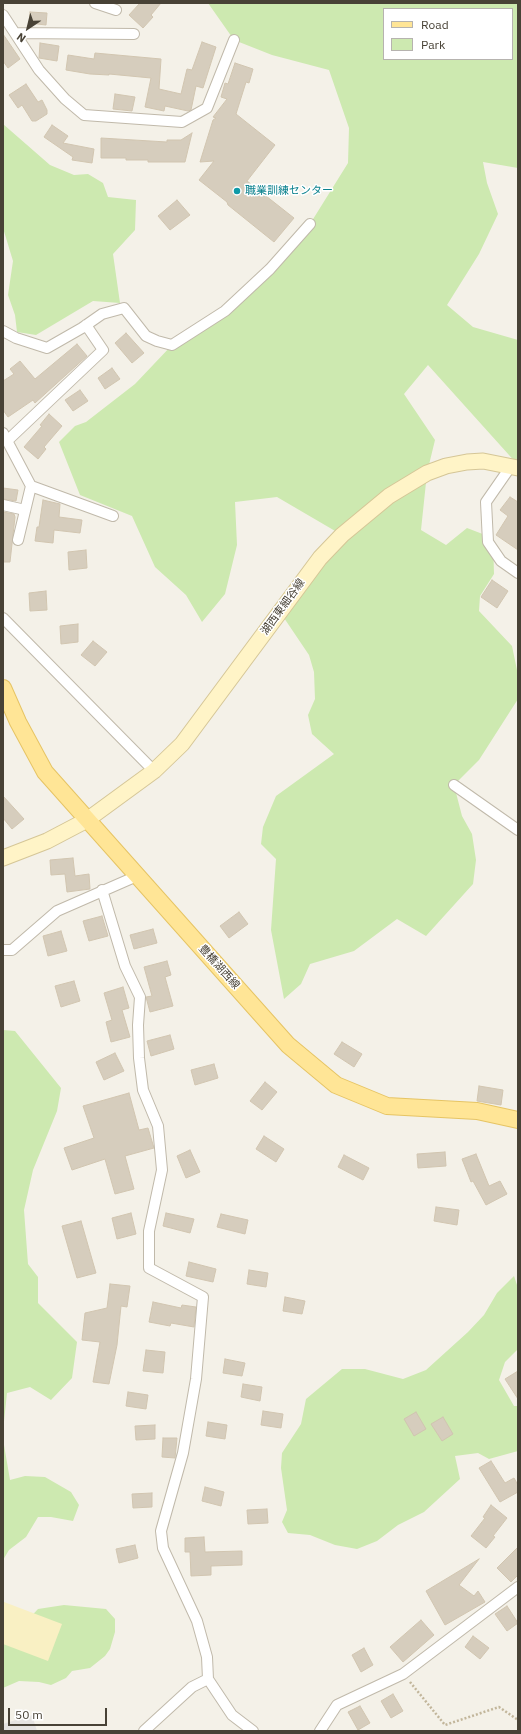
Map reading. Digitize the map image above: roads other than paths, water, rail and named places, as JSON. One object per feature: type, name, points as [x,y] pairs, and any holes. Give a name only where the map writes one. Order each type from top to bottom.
[{"type":"main road","name":"湖西東細谷線","points":[[3,858],[47,841],[87,820],[154,771],[182,744],[320,558],[342,535],[389,496],[427,473],[446,466],[483,461],[514,467]]},
{"type":"main road","name":"豊橋湖西線","points":[[3,688],[18,722],[45,772],[288,1045],[336,1085],[387,1106],[477,1111],[518,1120]]},
{"type":"street","points":[[95,3],[116,10]]},
{"type":"street","points":[[3,14],[39,70],[65,99],[84,115],[182,122],[206,108],[234,40]]},
{"type":"street","points":[[15,33],[134,34]]},
{"type":"street","points":[[3,331],[16,338],[47,348],[102,314],[124,308],[146,336],[172,345],[225,311],[270,269],[310,224]]},
{"type":"street","points":[[86,325],[103,350],[5,437],[31,486],[113,516]]},
{"type":"street","points":[[514,467],[486,502],[488,542],[501,561],[518,573]]},
{"type":"street","points":[[18,540],[31,486]]},
{"type":"street","points":[[3,505],[25,510]]},
{"type":"street","points":[[3,618],[154,771]]},
{"type":"street","points":[[454,785],[518,830]]},
{"type":"street","points":[[3,950],[12,950],[57,911],[102,890],[137,876]]},
{"type":"street","points":[[102,890],[125,966],[140,997],[138,1025],[139,1058],[143,1090],[158,1126],[162,1170],[149,1231],[150,1268],[203,1297],[195,1386],[183,1453],[161,1531],[163,1548],[197,1621],[207,1657],[208,1679],[232,1715],[253,1731]]},
{"type":"street","points":[[320,1731],[337,1705],[402,1674],[518,1587]]},
{"type":"street","points":[[144,1731],[192,1687],[208,1679]]},
{"type":"place","name":"職業訓練センター","points":[[237,191]]}]
